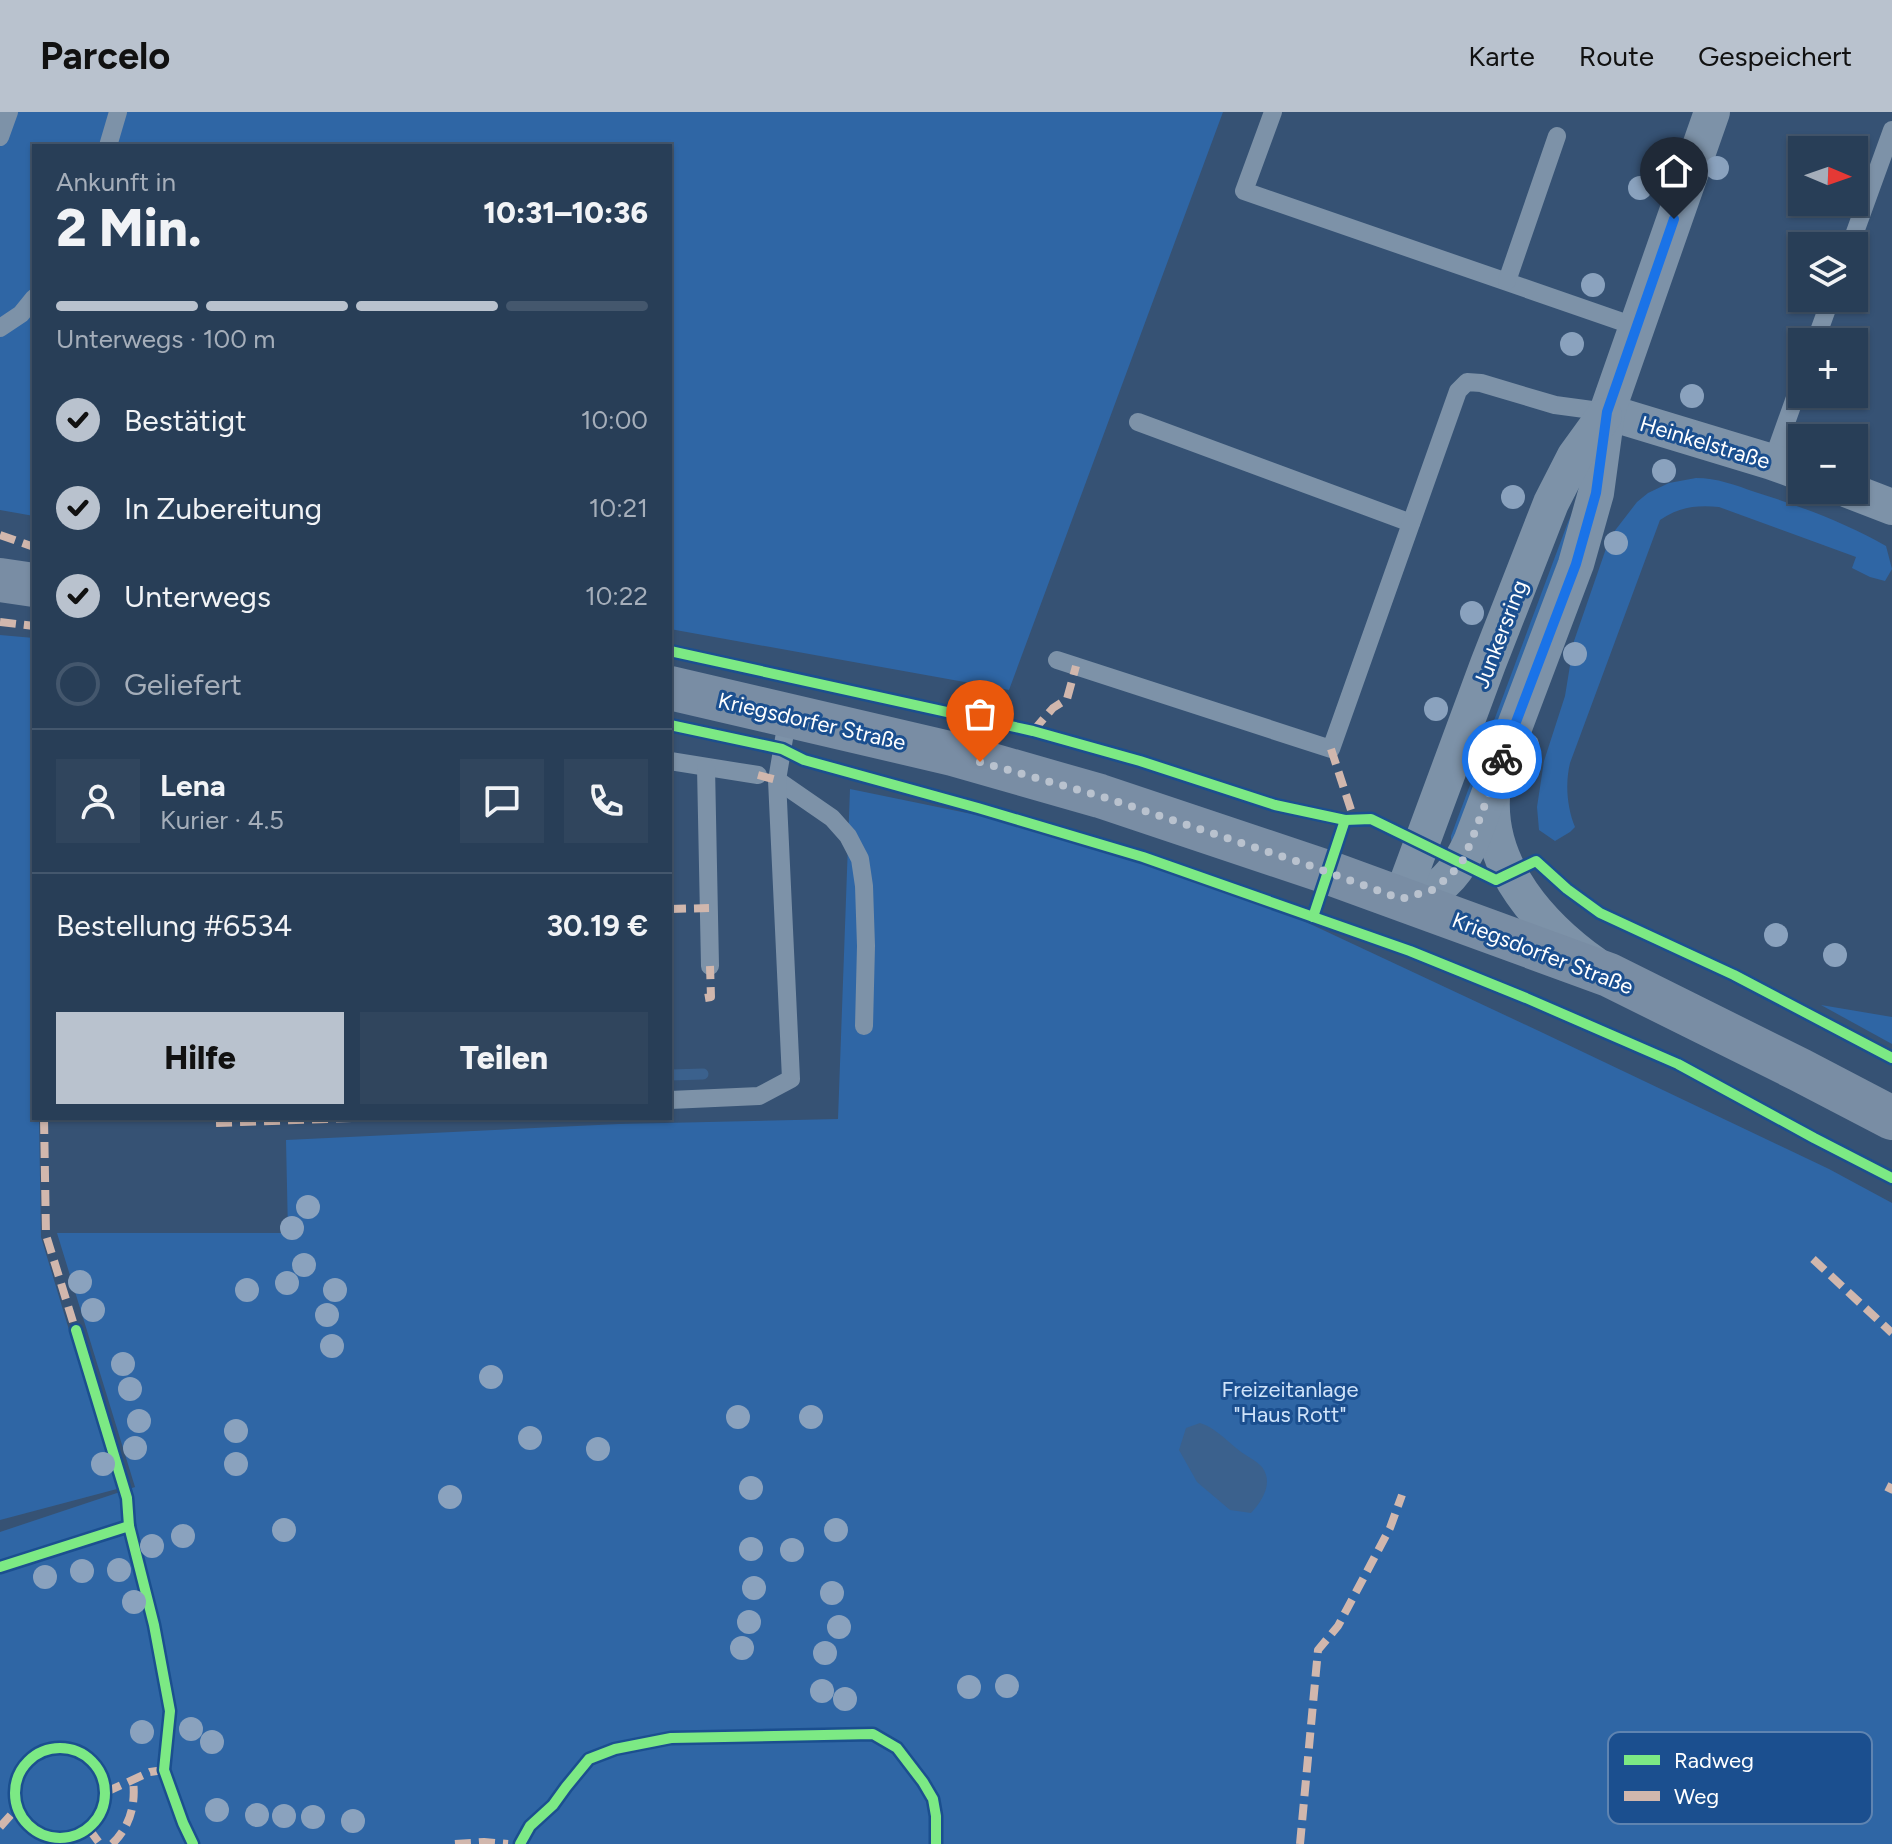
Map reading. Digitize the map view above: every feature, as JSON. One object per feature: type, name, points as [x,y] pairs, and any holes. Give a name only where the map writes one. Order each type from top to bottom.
[{"type":"main road","points":[[0,580],[32,585]]},
{"type":"main road","name":"Kriegsdorfer Straße","points":[[672,688],[953,754],[1100,796],[1311,866],[1609,975],[1892,1118]]},
{"type":"street","name":"Junkersring","points":[[1401,899],[1432,890],[1461,864],[1493,785],[1576,564],[1596,493],[1607,412],[1712,112]]},
{"type":"street","name":"Junkersring","points":[[1401,899],[1551,503],[1575,456],[1607,412]]},
{"type":"street","name":"Heinkelstraße","points":[[1607,412],[1787,467]]},
{"type":"street","points":[[1868,497],[1891,505]]},
{"type":"street","name":"Junkersring","points":[[1493,785],[1491,815],[1495,836],[1519,891],[1577,952],[1609,975]]},
{"type":"lane","points":[[0,137],[9,112]]},
{"type":"lane","points":[[109,144],[118,112]]},
{"type":"lane","points":[[1273,112],[1244,191],[1637,327]]},
{"type":"lane","points":[[1855,232],[1892,130]]},
{"type":"lane","points":[[1507,281],[1557,136]]},
{"type":"lane","points":[[0,328],[21,314],[32,300]]},
{"type":"lane","points":[[1057,660],[1331,749],[1458,391],[1467,382],[1481,383],[1555,405],[1607,412]]},
{"type":"lane","points":[[1787,467],[1797,408]]},
{"type":"lane","points":[[1138,422],[1411,523]]},
{"type":"lane","points":[[672,1100],[759,1096],[791,1079],[777,780],[788,715]]},
{"type":"lane","points":[[672,761],[758,775]]},
{"type":"lane","points":[[706,767],[710,966]]},
{"type":"lane","points":[[777,780],[832,818],[848,836],[860,859],[866,946],[864,1026]]},
{"type":"green space","points":[[0,112],[1223,112],[1009,690],[672,629],[672,144],[32,144],[32,516],[0,510]]},
{"type":"green space","points":[[1696,478],[1711,479],[1806,509],[1886,546],[1892,569],[1885,581],[1870,577],[1852,568],[1856,557],[1719,507],[1688,508],[1660,520],[1570,763],[1568,795],[1575,827],[1555,841],[1539,830],[1537,807],[1544,761],[1565,696],[1574,641],[1610,537],[1637,502],[1669,483]]},
{"type":"green space","points":[[1582,497],[1454,843],[1451,836],[1568,522]]},
{"type":"green space","points":[[0,635],[32,638],[32,1120],[39,1120],[41,1237],[117,1489],[0,1520]]},
{"type":"green space","name":"Freizeitanlage \"Haus Rott\"","points":[[850,789],[1083,837],[1166,861],[1276,908],[1541,1032],[1829,1169],[1892,1203],[1892,1844],[0,1844],[0,1532],[135,1487],[57,1233],[288,1233],[286,1140],[619,1124],[838,1119]]},
{"type":"green space","points":[[1821,1005],[1892,1017],[1892,1044]]},
{"type":"shaded area","points":[[1200,1423],[1215,1430],[1262,1467],[1267,1485],[1251,1513],[1230,1510],[1197,1482],[1179,1450],[1186,1428]]},
{"type":"waterway","points":[[672,1075],[703,1074]]},
{"type":"marked path","points":[[0,535],[32,546]]},
{"type":"marked path","points":[[0,622],[32,626]]},
{"type":"marked path","points":[[1033,731],[1053,708],[1067,699],[1076,666]]},
{"type":"marked path","points":[[1331,749],[1354,819]]},
{"type":"marked path","points":[[758,775],[777,780]]},
{"type":"marked path","points":[[672,909],[709,908]]},
{"type":"marked path","points":[[705,998],[711,997],[710,966]]},
{"type":"marked path","points":[[44,1120],[46,1235],[78,1338]]},
{"type":"marked path","points":[[216,1123],[298,1120]]},
{"type":"marked path","points":[[1813,1259],[1892,1333]]},
{"type":"marked path","points":[[1888,1492],[1892,1484]]},
{"type":"marked path","points":[[1300,1844],[1318,1650],[1338,1626],[1390,1528],[1402,1495]]},
{"type":"marked path","points":[[106,1792],[150,1772],[164,1770]]},
{"type":"marked path","points":[[112,1844],[130,1815],[134,1798],[133,1781]]},
{"type":"marked path","points":[[0,1827],[17,1808]]},
{"type":"marked path","points":[[89,1829],[100,1844]]},
{"type":"marked path","points":[[455,1844],[508,1844]]},
{"type":"cycle path","points":[[672,651],[1033,731],[1140,761],[1275,805],[1345,820],[1371,819],[1496,880],[1536,861],[1600,913],[1734,975],[1892,1058]]},
{"type":"cycle path","points":[[672,725],[782,749],[804,760],[1143,857],[1410,951],[1678,1064],[1892,1178]]},
{"type":"cycle path","points":[[1313,917],[1345,820]]},
{"type":"cycle path","points":[[76,1330],[127,1498],[129,1526]]},
{"type":"cycle path","points":[[0,1567],[129,1526],[154,1625],[170,1711],[164,1770],[193,1844]]},
{"type":"cycle path","points":[[520,1844],[530,1826],[553,1805],[589,1759],[615,1749],[671,1738],[873,1734],[897,1748],[933,1799],[936,1844]]},
{"type":"cycle path","points":[[60,1748],[77,1751],[92,1761],[102,1776],[105,1793],[102,1810],[92,1825],[77,1835],[60,1838],[43,1835],[28,1825],[18,1810],[15,1793],[18,1776],[28,1761],[43,1751],[60,1748]]},
{"type":"way so far","points":[[980,762],[1100,796],[1401,899],[1432,890],[1461,864],[1502,759]]},
{"type":"route","points":[[1502,759],[1576,564],[1596,493],[1607,412],[1674,219]]}]
